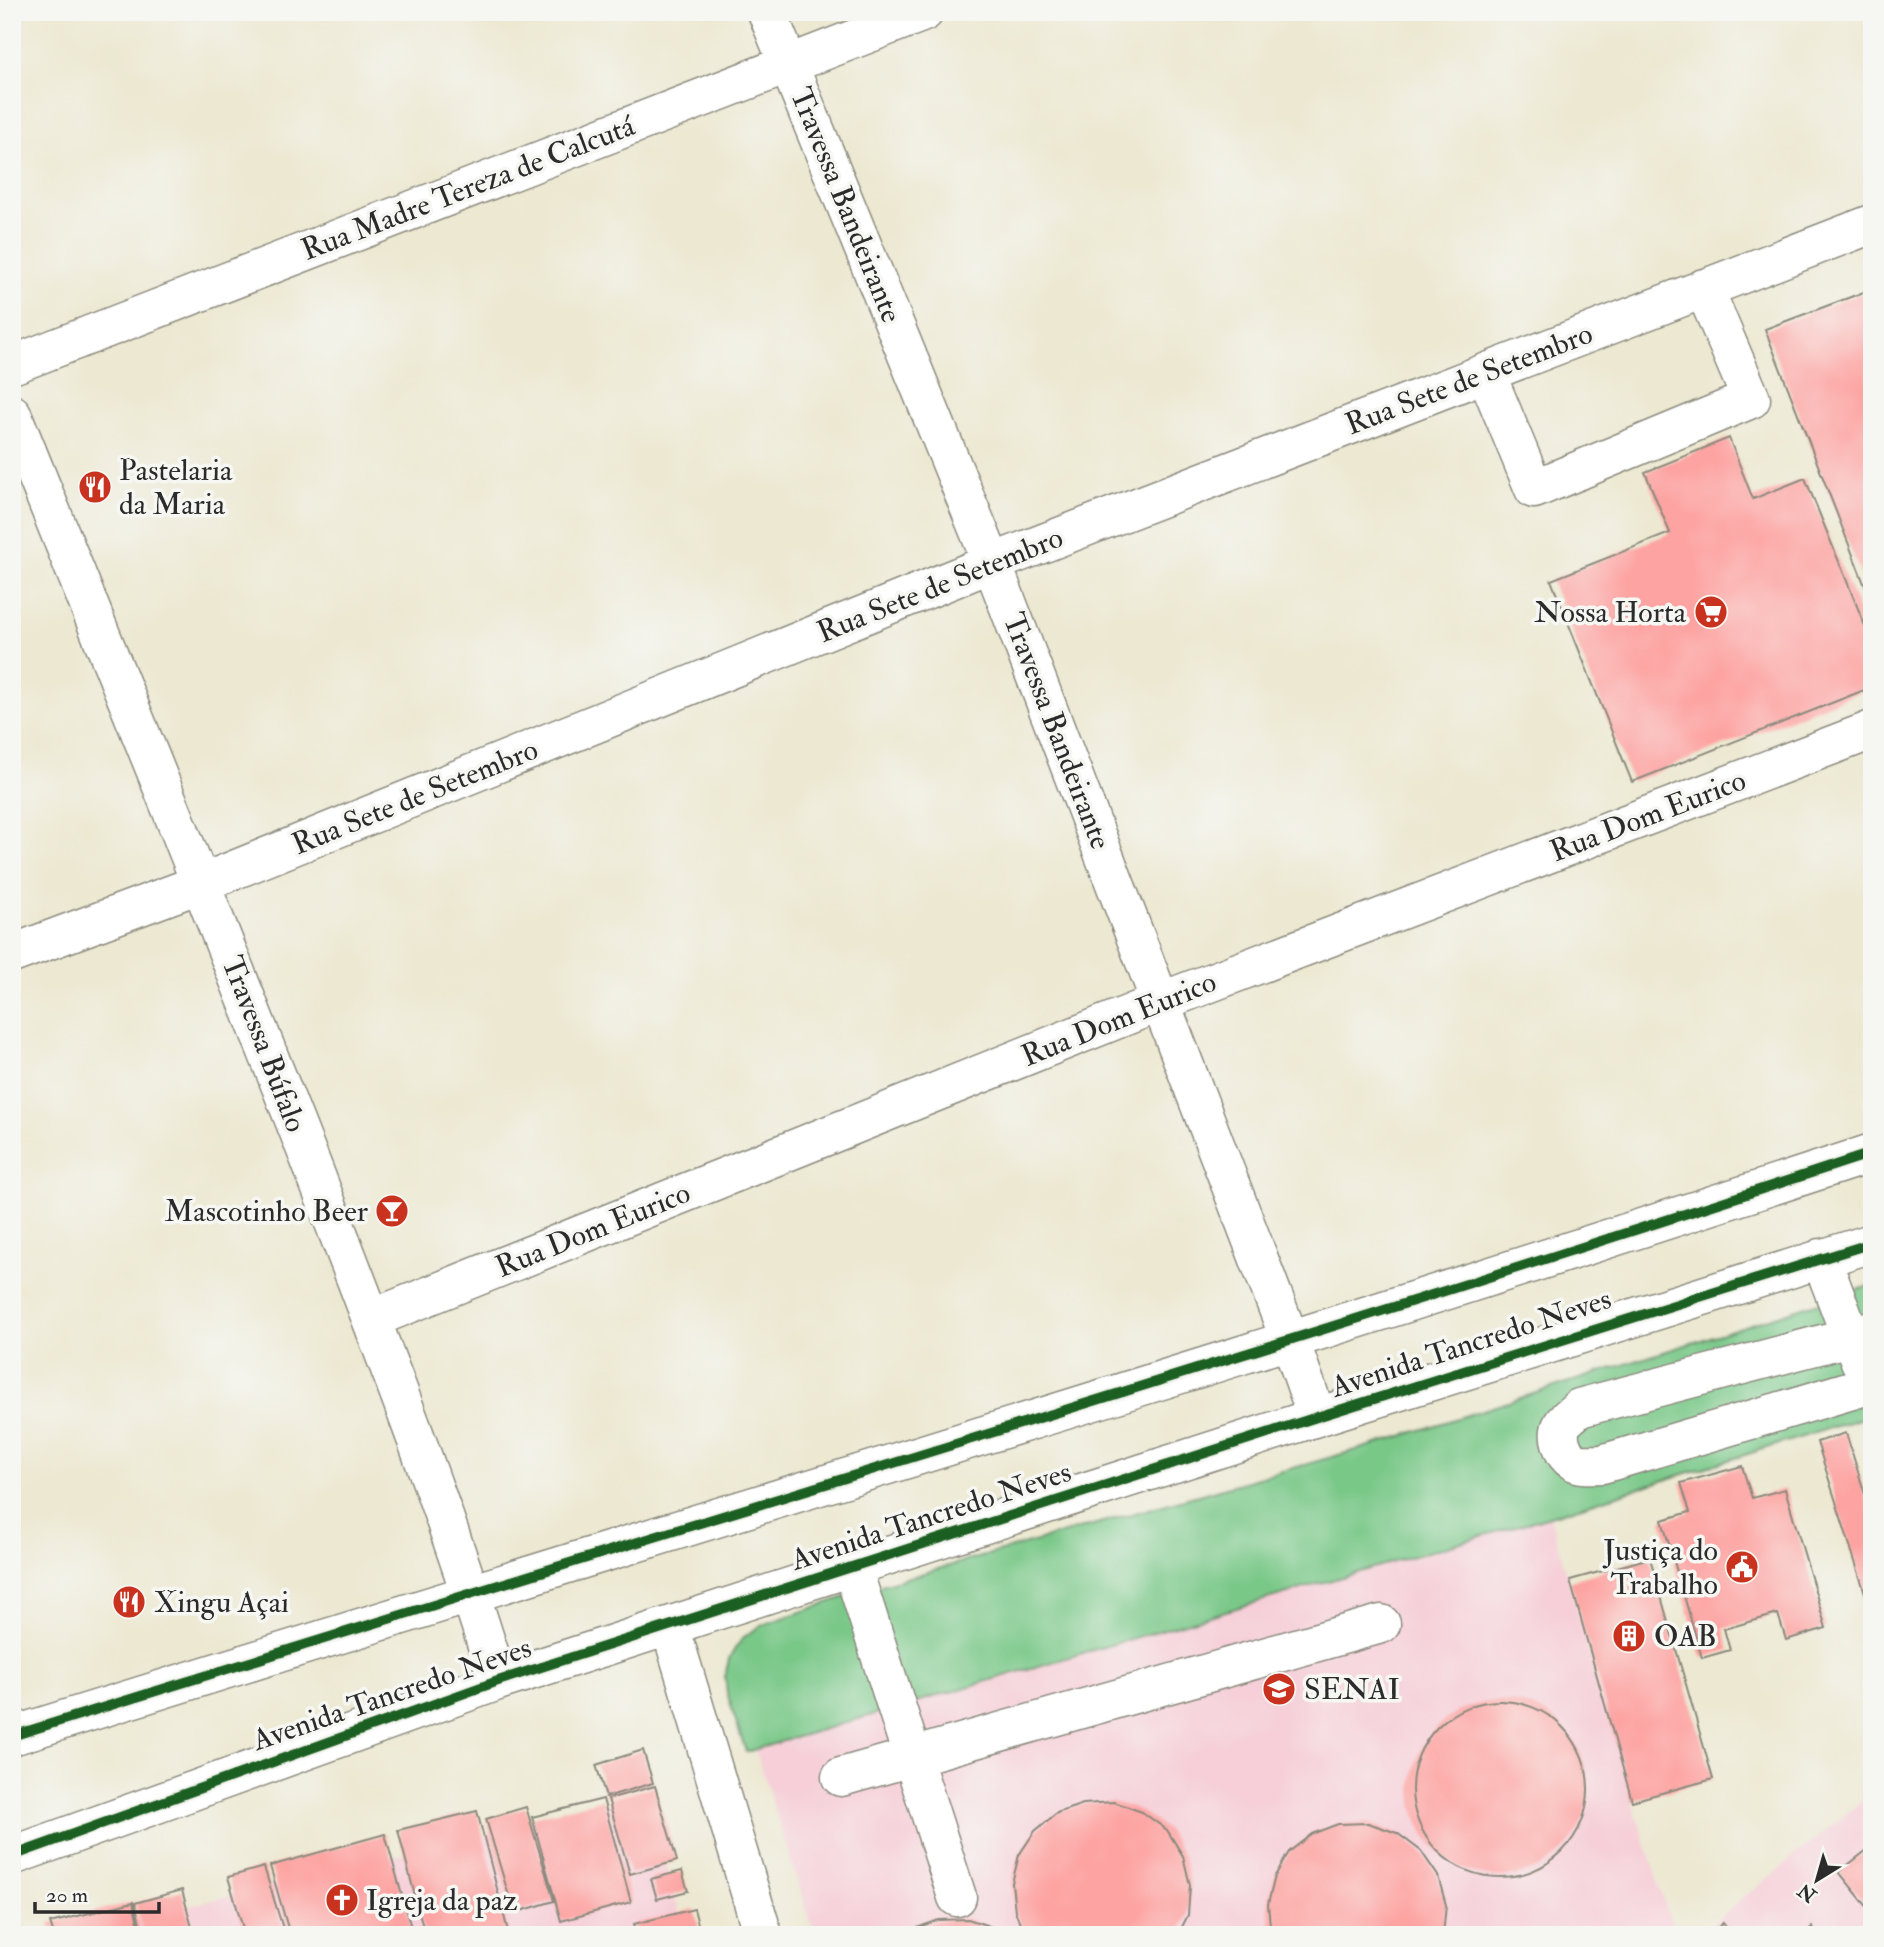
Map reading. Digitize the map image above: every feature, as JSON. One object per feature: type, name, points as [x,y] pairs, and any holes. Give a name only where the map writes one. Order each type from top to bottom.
[{"type":"street","name":"Travessa Bandeirante","points":[[767,12],[992,563],[1290,1340],[1317,1417]]},
{"type":"street","name":"Rua Madre Tereza de Calcutá","points":[[12,365],[924,12]]},
{"type":"street","name":"Rua Sete de Setembro","points":[[12,954],[202,883],[992,563],[1872,224]]},
{"type":"street","points":[[1486,373],[1534,489],[1751,400],[1704,288]]},
{"type":"street","name":"Travessa Búfalo","points":[[12,414],[202,883],[371,1319],[471,1592],[498,1681]]},
{"type":"street","name":"Rua Dom Eurico","points":[[371,1319],[1160,1002],[1872,730]]},
{"type":"street","name":"Avenida Tancredo Neves","points":[[12,1736],[1290,1340],[1872,1153]]},
{"type":"street","name":"Avenida Tancredo Neves","points":[[12,1856],[498,1681],[1317,1417],[1872,1243]]},
{"type":"street","points":[[1821,1258],[1861,1334],[1871,1386],[1602,1464],[1584,1465],[1571,1461],[1563,1449],[1560,1438],[1562,1425],[1579,1408],[1861,1334]]},
{"type":"street","points":[[852,1567],[957,1897]]},
{"type":"street","points":[[841,1777],[1381,1624]]},
{"type":"street","points":[[670,1626],[763,1935]]},
{"type":"shaded area","name":"SENAI","points":[[1550,1516],[1632,1801],[1675,1935],[815,1935],[755,1749]]},
{"type":"shaded area","points":[[1872,1793],[1872,1935],[1698,1935]]},
{"type":"shaded area","points":[[646,1795],[686,1935],[69,1935]]},
{"type":"green space","points":[[1872,1285],[1872,1415],[1550,1516],[746,1752],[727,1693],[725,1676],[729,1659],[736,1647],[744,1637],[762,1625],[878,1586],[1374,1445]]},
{"type":"building","points":[[1872,289],[1872,604],[1765,329]]},
{"type":"building","name":"Nossa Horta","points":[[1729,438],[1753,499],[1805,478],[1872,643],[1872,687],[1632,782],[1551,580],[1670,533],[1645,472]]},
{"type":"building","points":[[1846,1433],[1872,1517],[1871,1612],[1817,1442]]},
{"type":"building","name":"Justiça do Trabalho","points":[[1742,1466],[1752,1498],[1785,1489],[1826,1628],[1786,1640],[1778,1614],[1724,1629],[1730,1650],[1702,1658],[1662,1520],[1690,1512],[1681,1483]]},
{"type":"building","name":"OAB","points":[[1650,1558],[1713,1779],[1632,1801],[1570,1580]]},
{"type":"building","points":[[1500,1701],[1534,1707],[1562,1727],[1582,1755],[1588,1789],[1582,1823],[1562,1851],[1534,1871],[1500,1877],[1466,1871],[1438,1851],[1418,1823],[1412,1789],[1418,1755],[1438,1727],[1466,1707]]},
{"type":"building","points":[[643,1750],[653,1783],[606,1797],[596,1765]]},
{"type":"building","points":[[655,1786],[677,1861],[630,1874],[608,1799]]},
{"type":"building","points":[[603,1799],[631,1902],[561,1921],[532,1817]]},
{"type":"building","points":[[1114,1802],[1142,1812],[1167,1830],[1183,1856],[1190,1885],[1188,1915],[1178,1935],[1025,1935],[1015,1911],[1012,1883],[1019,1855],[1035,1831],[1057,1813],[1083,1804]]},
{"type":"building","points":[[526,1807],[554,1901],[514,1913],[486,1819]]},
{"type":"building","points":[[477,1811],[509,1935],[425,1935],[398,1830]]},
{"type":"building","points":[[1368,1823],[1397,1833],[1421,1851],[1438,1876],[1446,1905],[1443,1935],[1271,1935],[1268,1904],[1275,1876],[1289,1852],[1312,1834],[1338,1824]]},
{"type":"building","name":"Igreja da paz","points":[[385,1834],[413,1935],[290,1935],[270,1866]]},
{"type":"building","points":[[1872,1846],[1872,1913],[1839,1872]]},
{"type":"building","points":[[264,1867],[285,1935],[245,1935],[228,1877]]},
{"type":"building","points":[[682,1871],[688,1891],[657,1899],[651,1879]]},
{"type":"building","points":[[182,1890],[194,1935],[143,1935],[135,1903]]},
{"type":"building","points":[[133,1902],[141,1935],[54,1935],[50,1923]]},
{"type":"building","points":[[694,1909],[701,1935],[637,1935],[634,1924]]},
{"type":"building","points":[[968,1919],[998,1929],[1005,1935],[906,1935],[911,1930],[938,1920]]},
{"type":"building","points":[[1723,1923],[1732,1935],[1709,1935]]},
{"type":"building","points":[[1812,1927],[1818,1935],[1803,1935]]},
{"type":"cycle path","points":[[12,1736],[1176,1376],[1872,1153]]},
{"type":"cycle path","points":[[12,1856],[498,1681],[1317,1417],[1872,1243]]},
{"type":"place","name":"Pastelaria da Maria","points":[[95,487]]},
{"type":"place","name":"Nossa Horta","points":[[1711,612]]},
{"type":"place","name":"Mascotinho Beer","points":[[392,1211]]},
{"type":"place","name":"Justiça do Trabalho","points":[[1742,1567]]},
{"type":"place","name":"Xingu Açai","points":[[129,1602]]},
{"type":"place","name":"OAB","points":[[1629,1636]]},
{"type":"place","name":"SENAI","points":[[1279,1689]]},
{"type":"place","name":"Igreja da paz","points":[[342,1900]]}]
